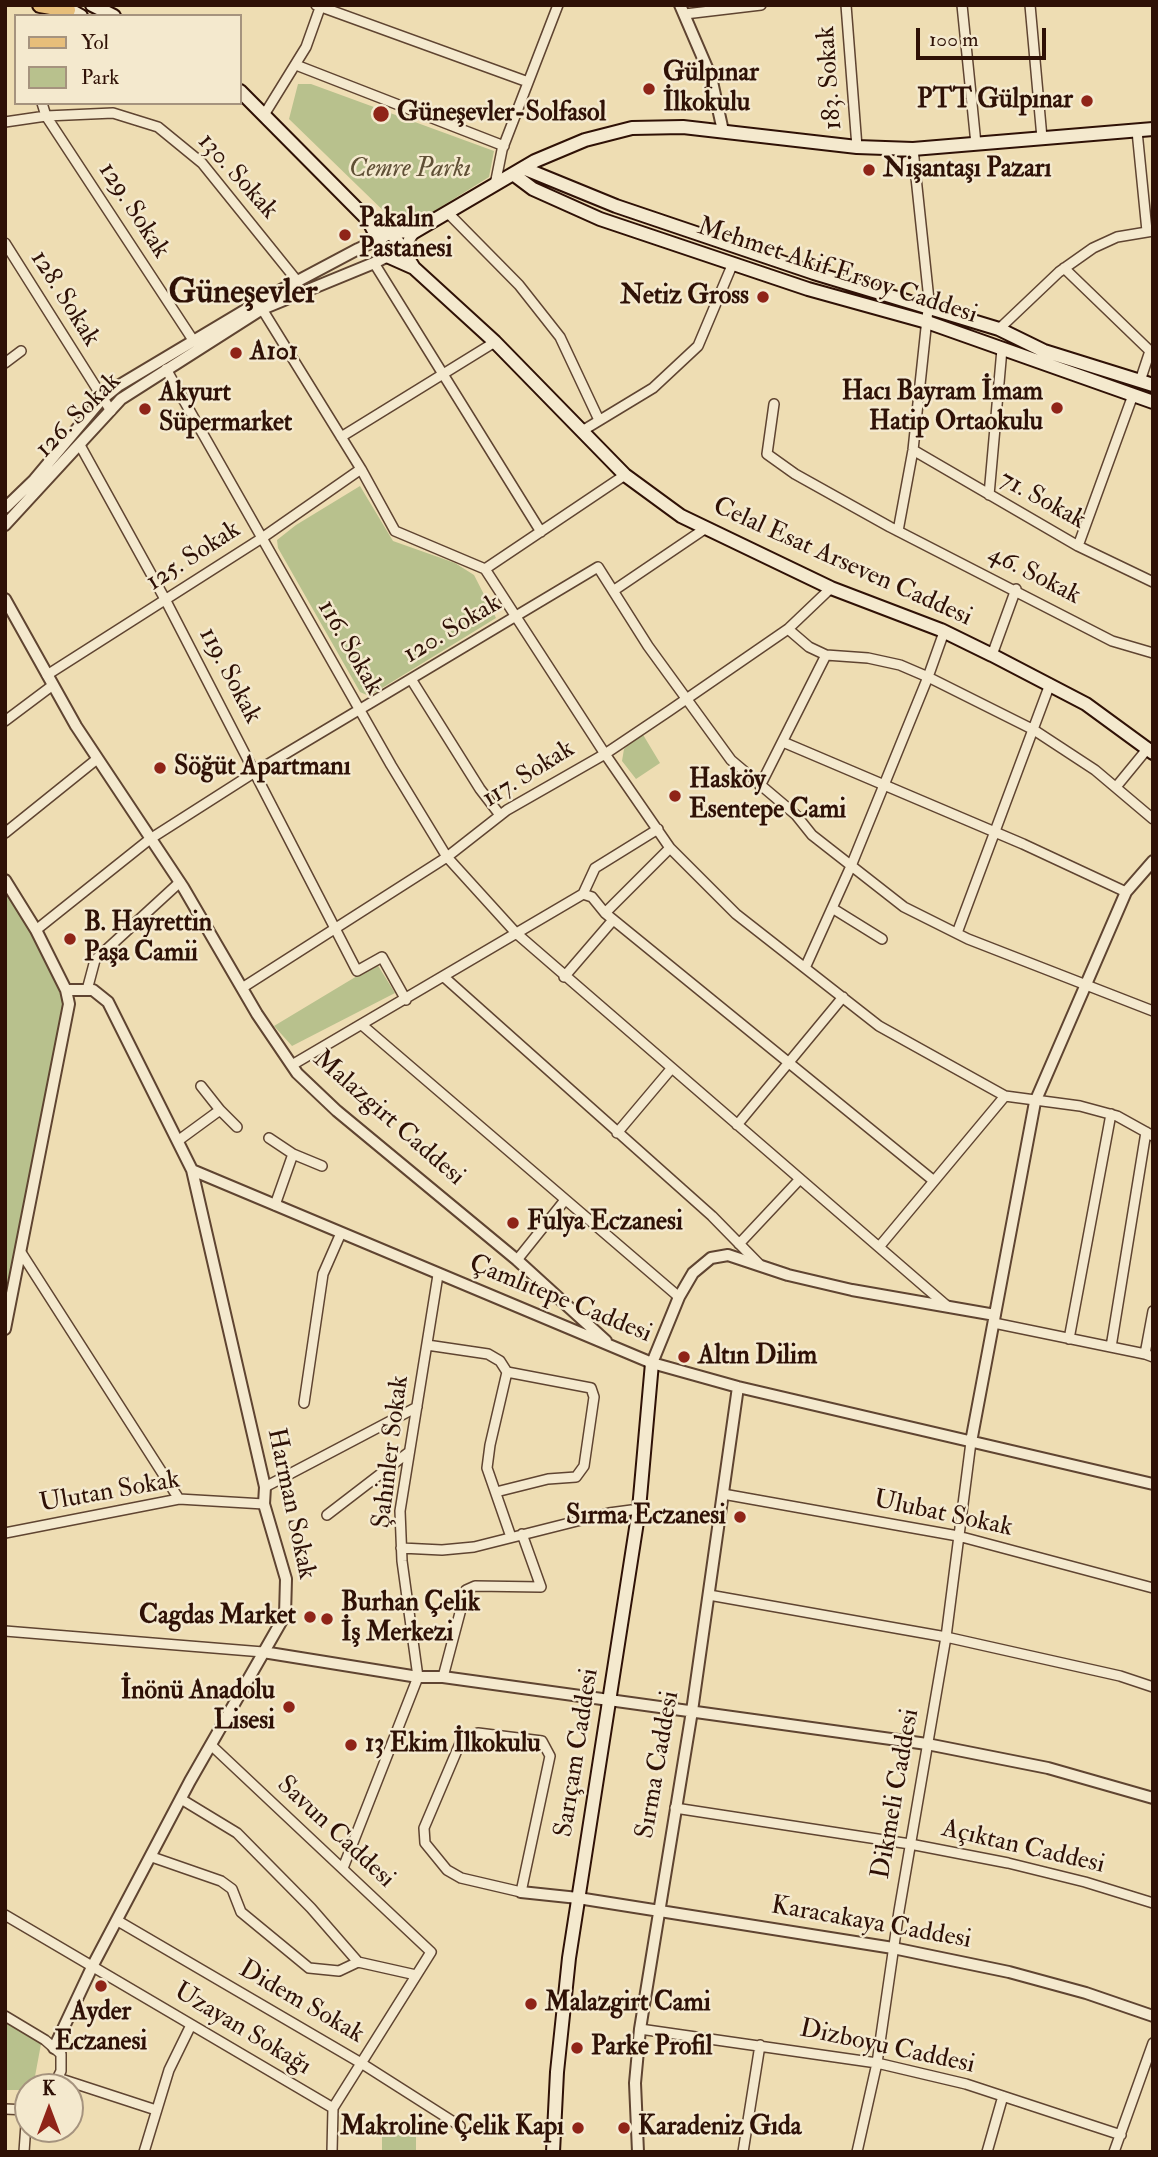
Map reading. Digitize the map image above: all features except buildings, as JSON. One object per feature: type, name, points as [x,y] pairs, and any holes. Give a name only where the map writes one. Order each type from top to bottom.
[{"type":"main road","points":[[37,5],[70,10]]},
{"type":"main road","points":[[92,5],[109,11]]},
{"type":"main road","points":[[242,93],[368,220],[392,233],[404,248],[414,268]]},
{"type":"main road","points":[[414,232],[518,171],[585,140],[632,128],[683,127],[857,147],[913,149],[1153,129]]},
{"type":"main road","name":"Mehmet Akif Ersoy Caddesi","points":[[518,171],[533,188],[600,219],[808,289],[927,316],[999,328],[1044,351],[1146,383]]},
{"type":"main road","name":"Mehmet Akif Ersoy Caddesi","points":[[518,171],[927,316],[1002,349],[1153,402]]},
{"type":"main road","points":[[368,220],[387,256],[414,268]]},
{"type":"main road","name":"Celal Esat Arseven Caddesi","points":[[414,268],[495,342],[625,475],[681,516],[831,588],[944,632],[992,655],[1050,684],[1106,717],[1150,750]]},
{"type":"main road","name":"Sarıçam Caddesi","points":[[553,2152],[563,2008],[639,1509],[652,1363]]},
{"type":"street","points":[[495,186],[504,146],[558,5]]},
{"type":"street","points":[[723,131],[711,77],[683,10],[761,5]]},
{"type":"street","name":"183. Sokak","points":[[846,5],[857,147]]},
{"type":"street","points":[[961,5],[976,144]]},
{"type":"street","points":[[1030,5],[1042,138]]},
{"type":"street","points":[[264,115],[296,65],[319,6],[528,82]]},
{"type":"street","points":[[296,65],[504,146]]},
{"type":"street","name":"129. Sokak","points":[[43,105],[46,116],[193,340]]},
{"type":"street","name":"130. Sokak","points":[[5,122],[46,116],[113,113],[158,127],[202,163],[298,282]]},
{"type":"street","points":[[999,328],[1064,268],[1116,237],[1150,231],[1137,131]]},
{"type":"street","points":[[898,531],[914,450],[927,316],[928,267],[913,149]]},
{"type":"street","points":[[448,213],[519,285],[560,337],[599,420]]},
{"type":"street","points":[[404,248],[414,232]]},
{"type":"street","name":"126. Sokak","points":[[5,508],[34,480],[102,399],[193,340],[298,282],[392,233],[414,232]]},
{"type":"street","name":"128. Sokak","points":[[5,243],[111,411]]},
{"type":"street","name":"126. Sokak","points":[[5,524],[81,447],[121,399],[262,309],[404,248]]},
{"type":"street","points":[[374,263],[541,532]]},
{"type":"street","points":[[582,431],[653,388],[698,346],[733,263]]},
{"type":"street","points":[[1064,268],[1150,351],[1146,383]]},
{"type":"street","points":[[262,309],[361,469],[394,531],[485,569],[514,617],[670,848],[736,914],[879,1026],[1005,1096],[1080,1106],[1111,1114],[1149,1134],[1111,1347]]},
{"type":"street","points":[[341,437],[444,376],[495,342]]},
{"type":"street","points":[[989,495],[1002,349]]},
{"type":"street","points":[[5,363],[21,351]]},
{"type":"street","name":"116. Sokak","points":[[166,369],[359,710],[447,857],[516,933],[564,977],[948,1307]]},
{"type":"street","points":[[1078,546],[1133,395]]},
{"type":"street","name":"46. Sokak","points":[[774,404],[767,454],[795,474],[898,531],[1016,589],[1112,641],[1153,653]]},
{"type":"street","name":"119. Sokak","points":[[81,447],[256,772],[356,971],[382,957],[406,1000]]},
{"type":"street","name":"71. Sokak","points":[[914,450],[1078,546],[1153,582]]},
{"type":"street","name":"125. Sokak","points":[[5,721],[50,680],[361,469]]},
{"type":"street","points":[[485,569],[625,475]]},
{"type":"street","points":[[706,528],[613,591],[648,646],[731,760],[796,815],[812,835],[904,906],[957,933],[1087,987],[1153,1011]]},
{"type":"street","name":"120. Sokak","points":[[37,930],[150,839],[256,772],[598,567],[613,591]]},
{"type":"street","name":"117. Sokak","points":[[242,988],[447,857],[500,815],[605,754],[688,698],[788,629],[831,588]]},
{"type":"street","points":[[992,655],[1016,589]]},
{"type":"street","name":"Malazgirt Caddesi","points":[[5,599],[97,759],[180,882],[242,988],[292,1065],[337,1111],[517,1260],[612,1347]]},
{"type":"street","points":[[788,629],[809,647],[826,655],[868,658],[900,665],[1034,730],[1116,787],[1153,819]]},
{"type":"street","points":[[805,968],[851,866],[944,632]]},
{"type":"street","points":[[760,786],[826,655]]},
{"type":"street","points":[[411,679],[480,789],[500,815]]},
{"type":"street","points":[[957,933],[1050,684]]},
{"type":"street","points":[[783,742],[1126,892]]},
{"type":"street","points":[[1116,787],[1150,750]]},
{"type":"street","points":[[5,833],[97,759]]},
{"type":"street","points":[[292,1065],[583,894],[595,868],[658,829]]},
{"type":"street","points":[[605,913],[670,848]]},
{"type":"street","points":[[971,1442],[1035,1102],[1126,892],[1153,861]]},
{"type":"street","points":[[5,880],[37,930],[66,990],[66,1026],[5,1329]]},
{"type":"street","points":[[87,990],[95,960],[180,882]]},
{"type":"street","points":[[583,894],[592,897],[613,920],[934,1181]]},
{"type":"street","points":[[832,908],[882,939]]},
{"type":"street","points":[[564,977],[613,920]]},
{"type":"street","points":[[444,977],[712,1216],[760,1265]]},
{"type":"street","points":[[66,990],[93,990],[108,1002],[192,1170]]},
{"type":"street","points":[[737,1125],[842,997]]},
{"type":"street","points":[[362,1025],[678,1297]]},
{"type":"street","points":[[617,1133],[671,1069]]},
{"type":"street","points":[[201,1086],[237,1127]]},
{"type":"street","points":[[878,1247],[1005,1096]]},
{"type":"street","points":[[179,1140],[220,1110]]},
{"type":"street","points":[[1069,1339],[1111,1114]]},
{"type":"street","points":[[269,1138],[293,1154],[322,1166]]},
{"type":"street","points":[[275,1205],[293,1154]]},
{"type":"street","name":"Çamlıtepe Caddesi","points":[[192,1170],[652,1363],[738,1387],[1153,1484]]},
{"type":"street","name":"Harman Sokak","points":[[54,2048],[93,1965],[181,1799],[285,1615],[286,1578],[264,1504],[265,1487],[192,1170]]},
{"type":"street","points":[[739,1244],[800,1180]]},
{"type":"street","points":[[517,1260],[565,1200]]},
{"type":"street","points":[[304,1403],[323,1274],[341,1233]]},
{"type":"street","points":[[22,1254],[179,1499]]},
{"type":"street","points":[[652,1363],[678,1297],[693,1272],[711,1258],[728,1255],[852,1290],[948,1307],[1069,1339],[1149,1356],[1153,1311]]},
{"type":"street","name":"Şahinler Sokak","points":[[418,1678],[401,1548],[400,1511],[438,1275]]},
{"type":"street","points":[[427,1345],[488,1354],[500,1361],[508,1373],[591,1388],[594,1397],[584,1466],[576,1477],[548,1479],[496,1492]]},
{"type":"street","points":[[508,1373],[487,1468],[511,1537]]},
{"type":"street","name":"Sırma Caddesi","points":[[638,2152],[635,2083],[640,2029],[656,1913],[692,1711],[738,1387]]},
{"type":"street","points":[[265,1487],[417,1407]]},
{"type":"street","name":"Dikmeli Caddesi","points":[[858,2152],[877,2063],[893,1948],[946,1637],[971,1442]]},
{"type":"street","points":[[327,1515],[409,1451]]},
{"type":"street","name":"Ulubat Sokak","points":[[723,1494],[958,1536],[1153,1588]]},
{"type":"street","name":"Ulutan Sokak","points":[[5,1534],[179,1499],[264,1504]]},
{"type":"street","points":[[401,1548],[442,1550],[474,1546],[609,1513],[639,1509]]},
{"type":"street","points":[[443,1677],[466,1590],[475,1586],[541,1587],[522,1534]]},
{"type":"street","points":[[709,1595],[946,1637],[1120,1676],[1153,1687]]},
{"type":"street","points":[[5,1631],[262,1652],[418,1678],[443,1677],[927,1744],[1048,1768],[1153,1798]]},
{"type":"street","points":[[342,1868],[418,1678]]},
{"type":"street","points":[[478,1733],[542,1741],[550,1756],[521,1892],[461,1878],[447,1870],[425,1843],[424,1828],[461,1741],[478,1733]]},
{"type":"street","name":"Savun Caddesi","points":[[211,1745],[431,1952],[416,1975]]},
{"type":"street","points":[[181,1799],[237,1833],[311,1908],[358,1962]]},
{"type":"street","name":"Açıktan Caddesi","points":[[675,1808],[910,1844],[1072,1878],[1153,1903]]},
{"type":"street","points":[[152,1857],[221,1881],[232,1889],[241,1913],[309,1968],[339,1970],[358,1962],[416,1975],[333,2108],[332,2152]]},
{"type":"street","name":"Karacakaya Caddesi","points":[[521,1892],[578,1898],[656,1913],[893,1948],[1009,1972],[1153,2016]]},
{"type":"street","name":"Uzayan Sokağı","points":[[5,1915],[333,2108]]},
{"type":"street","name":"Didem Sokak","points":[[118,1922],[361,2063],[460,2126]]},
{"type":"street","points":[[5,2016],[61,2054],[57,2073]]},
{"type":"street","points":[[144,2152],[169,2070],[191,2025]]},
{"type":"street","name":"Dizboyu Caddesi","points":[[640,2029],[877,2063],[1003,2096],[1121,2135]]},
{"type":"street","points":[[1114,2152],[1153,2043]]},
{"type":"street","points":[[743,2152],[760,2045]]},
{"type":"street","points":[[84,2090],[156,2110]]},
{"type":"street","points":[[986,2152],[1003,2096]]},
{"type":"green space","name":"Cemre Parkı","points":[[298,84],[311,84],[494,151],[489,177],[412,225],[396,223],[289,119]]},
{"type":"green space","points":[[360,486],[393,541],[455,563],[474,575],[496,618],[369,696],[360,692],[278,548],[277,540],[296,525]]},
{"type":"green space","points":[[642,733],[660,763],[636,779],[622,761],[624,749]]},
{"type":"green space","points":[[5,880],[66,990],[5,1329]]},
{"type":"green space","points":[[377,964],[395,993],[292,1046],[274,1026]]},
{"type":"green space","points":[[5,2022],[41,2044],[36,2073],[14,2073],[14,2090],[5,2090]]},
{"type":"green space","points":[[382,2126],[416,2126],[416,2152],[382,2152]]},
{"type":"place","name":"Gülpınar İlkokulu","points":[[649,89]]},
{"type":"place","name":"PTT Gülpınar","points":[[1087,101]]},
{"type":"place","name":"Güneşevler-Solfasol","points":[[381,114]]},
{"type":"place","name":"Nişantaşı Pazarı","points":[[869,170]]},
{"type":"place","name":"Pakalın Pastanesi","points":[[345,235]]},
{"type":"place","name":"Netiz Gross","points":[[763,297]]},
{"type":"place","name":"A101","points":[[236,353]]},
{"type":"place","name":"Hacı Bayram İmam Hatip Ortaokulu","points":[[1057,408]]},
{"type":"place","name":"Akyurt Süpermarket","points":[[145,409]]},
{"type":"place","name":"Söğüt Apartmanı","points":[[160,768]]},
{"type":"place","name":"Hasköy Esentepe Cami","points":[[675,796]]},
{"type":"place","name":"B. Hayrettin Paşa Camii","points":[[70,939]]},
{"type":"place","name":"Fulya Eczanesi","points":[[513,1223]]},
{"type":"place","name":"Altın Dilim","points":[[684,1357]]},
{"type":"place","name":"Sırma Eczanesi","points":[[740,1517]]},
{"type":"place","name":"Cagdas Market","points":[[310,1617]]},
{"type":"place","name":"Burhan Çelik İş Merkezi","points":[[327,1619]]},
{"type":"place","name":"İnönü Anadolu Lisesi","points":[[289,1707]]},
{"type":"place","name":"13 Ekim İlkokulu","points":[[351,1745]]},
{"type":"place","name":"Ayder Eczanesi","points":[[101,1986]]},
{"type":"place","name":"Malazgirt Cami","points":[[531,2004]]},
{"type":"place","name":"Parke Profil","points":[[577,2048]]},
{"type":"place","name":"Makroline Çelik Kapı","points":[[578,2128]]},
{"type":"place","name":"Karadeniz Gıda","points":[[624,2128]]},
{"type":"district","name":"Güneşevler","points":[[243,295]]}]
